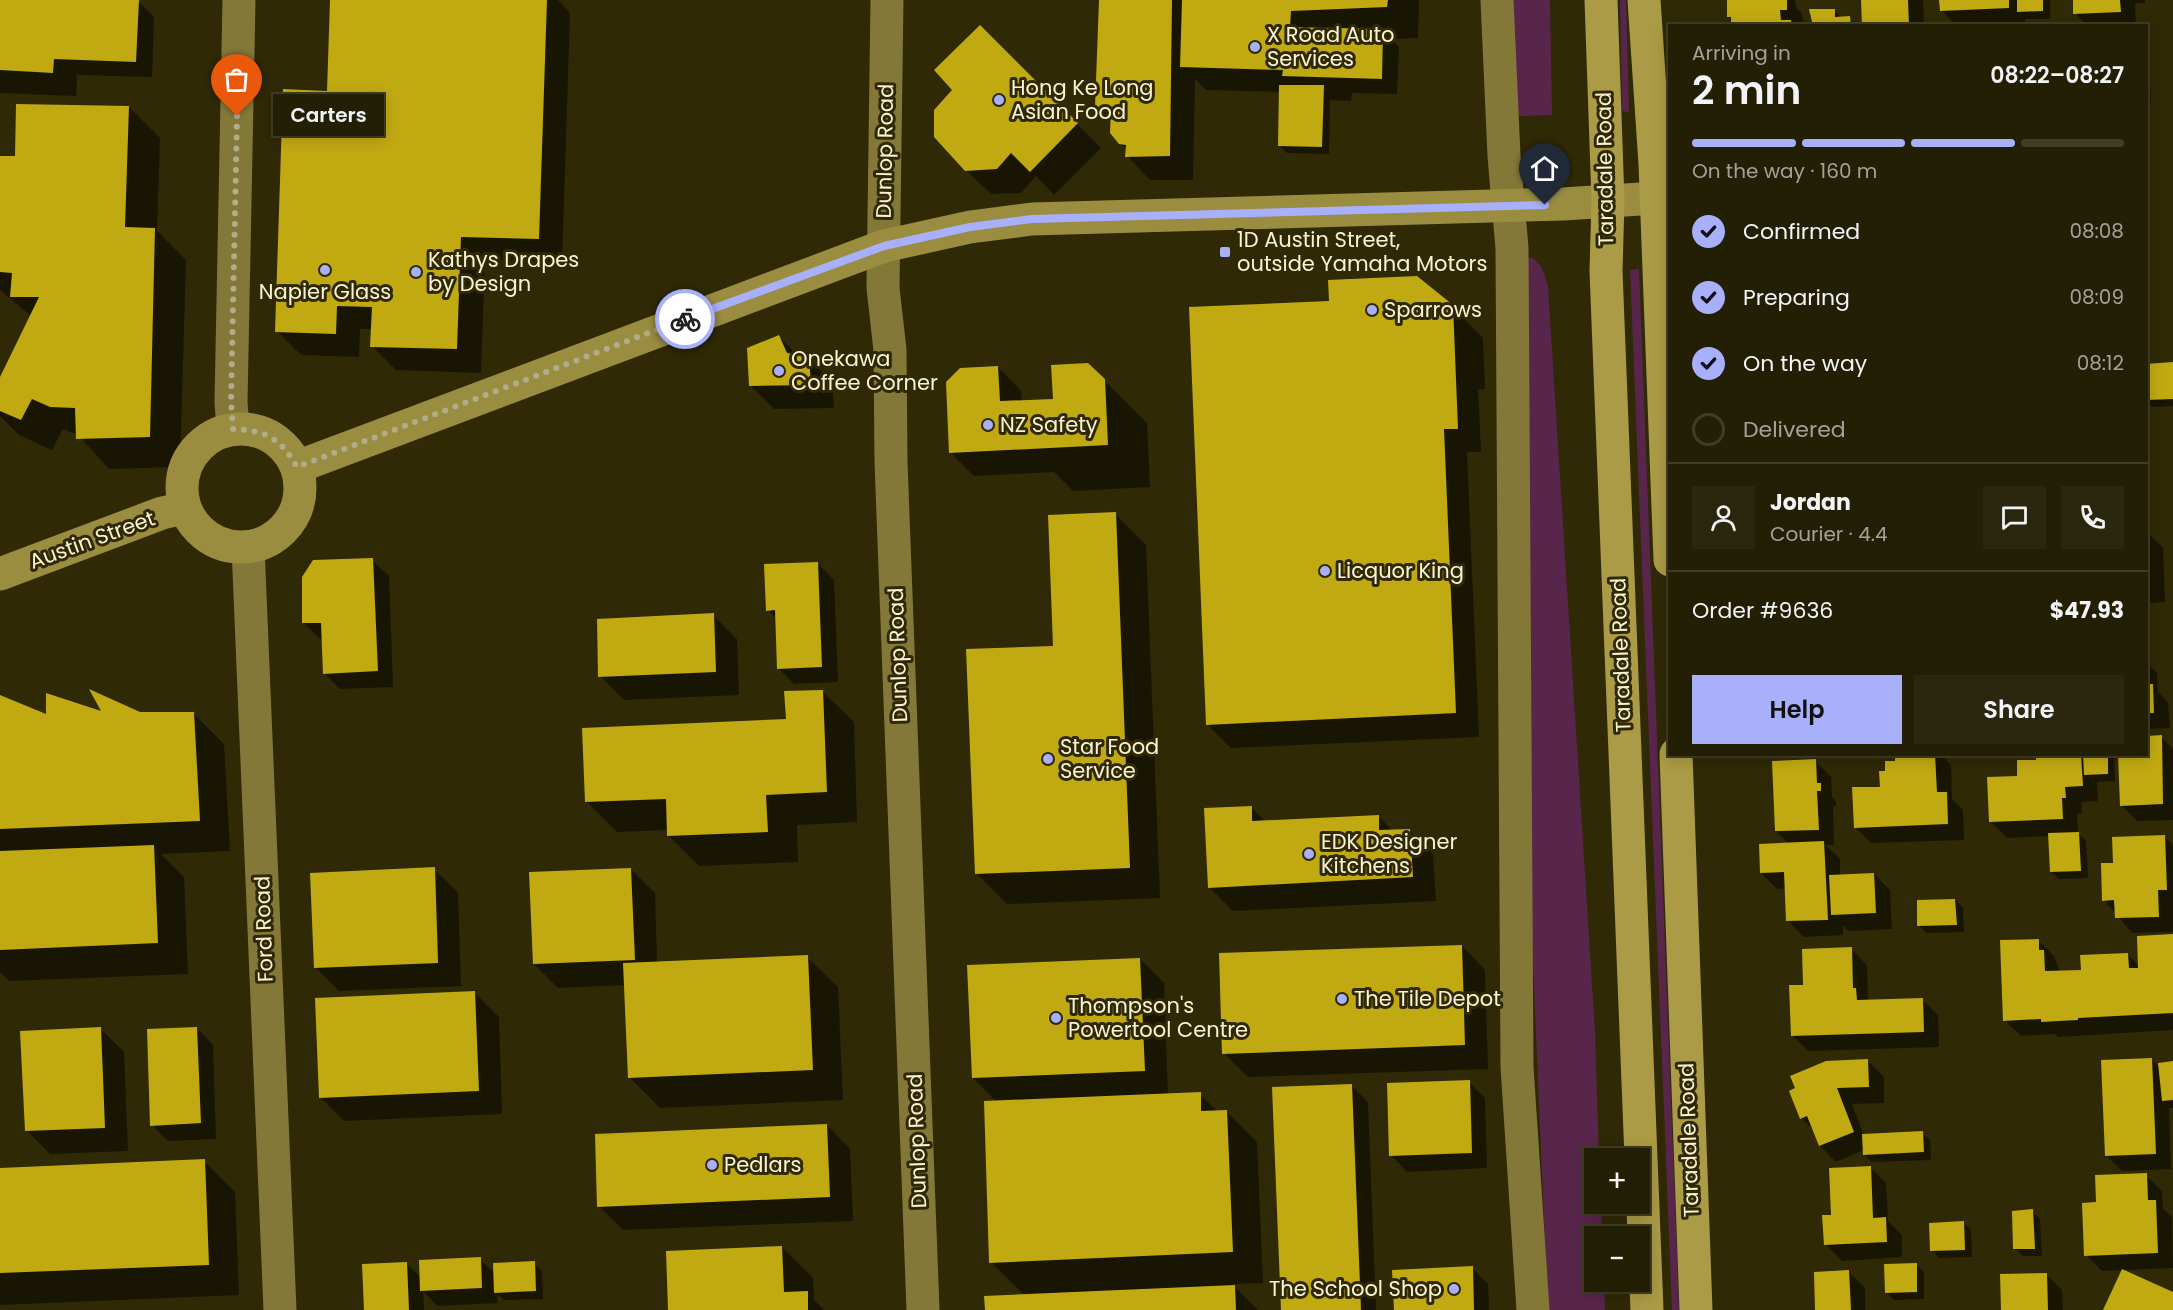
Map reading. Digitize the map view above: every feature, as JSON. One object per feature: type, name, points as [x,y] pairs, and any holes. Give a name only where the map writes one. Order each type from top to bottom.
[{"type":"highway","name":"Taradale Road","points":[[1601,0],[1608,201],[1606,271],[1647,1310]]},
{"type":"highway","points":[[1644,0],[1656,198],[1668,508]]},
{"type":"highway","name":"Taradale Road","points":[[1676,756],[1696,1310]]},
{"type":"main road","points":[[297,467],[884,246],[970,227],[1032,219],[1507,205],[1656,198]]},
{"type":"main road","points":[[233,429],[253,430],[271,437],[287,450],[297,467],[300,485],[299,502],[292,519],[280,533],[265,543],[248,547],[232,547],[209,538],[192,522],[185,508],[181,490],[183,473],[190,457],[202,443],[216,434],[233,429]]},
{"type":"main road","name":"Austin Street","points":[[0,574],[162,513],[185,508]]},
{"type":"street","points":[[233,429],[231,402],[239,0]]},
{"type":"street","name":"Dunlop Road","points":[[887,0],[883,288],[890,350],[892,485],[923,1310]]},
{"type":"street","points":[[1497,0],[1507,205],[1512,248],[1517,1067],[1533,1310]]},
{"type":"street","name":"Ford Road","points":[[248,547],[280,1310]]},
{"type":"shaded area","points":[[1491,0],[1550,0],[1552,115],[1492,117]]},
{"type":"shaded area","points":[[1620,0],[1626,0],[1629,112],[1622,111]]},
{"type":"shaded area","points":[[1520,258],[1533,258],[1542,268],[1548,286],[1595,1033],[1599,1148],[1584,1148],[1584,1214],[1601,1214],[1602,1226],[1584,1226],[1584,1292],[1604,1292],[1605,1310],[1548,1310],[1504,295]]},
{"type":"shaded area","points":[[1639,269],[1679,1310],[1672,1310],[1630,270]]},
{"type":"building","points":[[0,0],[139,0],[136,62],[54,59],[53,73],[0,70]]},
{"type":"building","points":[[330,0],[547,0],[539,239],[461,237],[457,349],[370,347],[372,307],[337,306],[336,334],[275,332],[283,89],[327,91]]},
{"type":"building","points":[[1099,0],[1172,0],[1170,156],[1125,157],[1126,145],[1119,144],[1110,133],[1111,107],[1095,107]]},
{"type":"building","name":"X Road Auto Services","points":[[1182,0],[1388,0],[1387,7],[1291,11],[1290,27],[1383,29],[1382,79],[1282,76],[1283,70],[1180,67]]},
{"type":"building","points":[[1727,0],[1787,0],[1787,10],[1780,10],[1781,20],[1791,20],[1792,24],[1731,24],[1731,17],[1727,17]]},
{"type":"building","points":[[1861,0],[1908,0],[1909,24],[1862,24]]},
{"type":"building","points":[[1939,0],[2009,0],[2009,8],[1940,11]]},
{"type":"building","points":[[2017,0],[2043,0],[2043,11],[2017,12]]},
{"type":"building","points":[[2073,0],[2120,0],[2121,12],[2073,14]]},
{"type":"building","points":[[1809,9],[1835,9],[1835,17],[1850,16],[1851,24],[1813,24]]},
{"type":"building","name":"Hong Ke Long Asian Food","points":[[980,25],[1078,123],[1030,172],[1011,153],[997,169],[965,171],[934,137],[934,110],[952,90],[934,70]]},
{"type":"building","points":[[1279,85],[1324,85],[1322,147],[1278,146]]},
{"type":"building","points":[[16,104],[129,106],[125,227],[155,228],[150,437],[76,439],[75,408],[50,407],[32,399],[21,420],[0,411],[0,377],[39,297],[10,297],[12,273],[0,272],[0,156],[15,156]]},
{"type":"building","name":"Licquor King","points":[[1417,276],[1453,305],[1458,429],[1444,429],[1456,713],[1206,725],[1189,307],[1329,301],[1328,280]]},
{"type":"building","name":"Onekawa Coffee Corner","points":[[779,335],[787,353],[809,356],[811,385],[749,386],[747,348]]},
{"type":"building","points":[[2173,362],[2173,399],[2148,400],[2148,364]]},
{"type":"building","points":[[1088,363],[1105,379],[1108,445],[949,453],[946,382],[960,368],[998,366],[1000,401],[1053,399],[1051,365]]},
{"type":"building","name":"Star Food Service","points":[[1116,512],[1130,868],[975,874],[966,649],[1053,646],[1048,515]]},
{"type":"building","points":[[2148,545],[2150,587],[2148,587]]},
{"type":"building","points":[[373,558],[378,671],[323,674],[321,623],[302,623],[302,577],[313,560]]},
{"type":"building","points":[[818,562],[822,667],[777,669],[775,610],[766,611],[764,564]]},
{"type":"building","points":[[714,613],[716,672],[598,677],[597,619]]},
{"type":"building","points":[[2148,684],[2153,684],[2154,713],[2148,713]]},
{"type":"building","points":[[89,689],[140,712],[194,712],[200,821],[0,829],[0,695],[46,714],[46,693],[101,711]]},
{"type":"building","points":[[823,690],[827,792],[766,795],[768,832],[667,836],[666,799],[585,802],[582,728],[786,719],[784,691]]},
{"type":"building","points":[[2162,735],[2163,804],[2120,806],[2118,756],[2148,756],[2148,736]]},
{"type":"building","points":[[1895,756],[1935,756],[1937,792],[1947,792],[1948,824],[1854,828],[1852,787],[1880,787],[1879,771],[1885,771],[1885,761],[1895,761]]},
{"type":"building","points":[[2036,756],[2081,756],[2083,786],[2065,787],[2066,798],[2062,798],[2063,819],[1989,822],[1987,777],[2017,776],[2017,760],[2036,760]]},
{"type":"building","points":[[2083,756],[2108,756],[2108,774],[2084,775]]},
{"type":"building","points":[[1816,759],[1817,783],[1821,783],[1821,791],[1817,791],[1819,830],[1775,831],[1772,761]]},
{"type":"building","name":"EDK Designer Kitchens","points":[[1252,806],[1252,821],[1379,815],[1379,830],[1410,829],[1413,877],[1208,888],[1204,808]]},
{"type":"building","points":[[2079,832],[2081,871],[2050,872],[2048,833]]},
{"type":"building","points":[[2165,835],[2167,890],[2158,890],[2159,917],[2115,918],[2114,900],[2102,901],[2101,863],[2113,863],[2112,837]]},
{"type":"building","points":[[1824,841],[1828,920],[1786,921],[1784,872],[1760,873],[1759,844]]},
{"type":"building","points":[[154,845],[158,943],[0,950],[0,851]]},
{"type":"building","points":[[435,867],[438,963],[314,968],[310,873]]},
{"type":"building","points":[[631,868],[635,960],[533,964],[529,872]]},
{"type":"building","points":[[1874,873],[1876,913],[1831,915],[1829,875]]},
{"type":"building","points":[[1955,899],[1957,925],[1917,926],[1917,900]]},
{"type":"building","points":[[2173,934],[2173,1013],[2041,1022],[2041,1019],[2003,1021],[2000,940],[2039,939],[2039,950],[2044,950],[2045,971],[2081,970],[2080,955],[2128,953],[2129,968],[2138,968],[2137,936]]},
{"type":"building","name":"The Tile Depot","points":[[1462,945],[1465,1045],[1222,1054],[1219,953]]},
{"type":"building","points":[[1852,947],[1853,988],[1856,988],[1857,1000],[1923,998],[1924,1032],[1791,1036],[1789,985],[1803,985],[1802,949]]},
{"type":"building","points":[[808,955],[813,1070],[628,1078],[623,963]]},
{"type":"building","name":"Thompson's Powertool Centre","points":[[1140,958],[1145,1071],[972,1078],[967,965]]},
{"type":"building","points":[[475,991],[479,1091],[319,1098],[315,998]]},
{"type":"building","points":[[101,1027],[105,1128],[25,1131],[20,1031]]},
{"type":"building","points":[[197,1027],[201,1123],[150,1126],[147,1029]]},
{"type":"building","points":[[2152,1058],[2156,1154],[2105,1156],[2101,1060]]},
{"type":"building","points":[[1868,1059],[1869,1087],[1837,1088],[1854,1132],[1819,1146],[1807,1116],[1800,1119],[1789,1091],[1795,1088],[1790,1076],[1826,1061]]},
{"type":"building","points":[[2173,1061],[2173,1100],[2162,1101],[2158,1063]]},
{"type":"building","points":[[1470,1080],[1472,1153],[1389,1156],[1387,1083]]},
{"type":"building","points":[[1352,1084],[1361,1310],[1281,1310],[1272,1087]]},
{"type":"building","points":[[1201,1092],[1201,1111],[1227,1110],[1233,1252],[989,1263],[984,1101]]},
{"type":"building","name":"Pedlars","points":[[827,1124],[830,1197],[597,1207],[595,1134]]},
{"type":"building","points":[[1923,1131],[1924,1152],[1863,1155],[1862,1134]]},
{"type":"building","points":[[205,1159],[209,1265],[0,1273],[0,1168]]},
{"type":"building","points":[[1871,1166],[1873,1218],[1886,1217],[1887,1242],[1824,1245],[1822,1215],[1831,1215],[1829,1168]]},
{"type":"building","points":[[2147,1173],[2148,1200],[2156,1200],[2158,1253],[2084,1256],[2082,1203],[2096,1202],[2095,1175]]},
{"type":"building","points":[[2033,1209],[2035,1249],[2013,1249],[2012,1211]]},
{"type":"building","points":[[1964,1221],[1965,1250],[1930,1251],[1929,1223]]},
{"type":"building","points":[[782,1246],[784,1292],[808,1291],[808,1310],[668,1310],[666,1251]]},
{"type":"building","points":[[481,1257],[482,1288],[420,1291],[419,1260]]},
{"type":"building","points":[[535,1261],[536,1291],[494,1293],[493,1263]]},
{"type":"building","points":[[407,1262],[409,1310],[364,1310],[362,1264]]},
{"type":"building","points":[[1917,1263],[1917,1292],[1885,1293],[1884,1264]]},
{"type":"building","points":[[1473,1266],[1474,1310],[1394,1310],[1392,1270]]},
{"type":"building","points":[[2122,1269],[2173,1292],[2173,1310],[2103,1310]]},
{"type":"building","points":[[1849,1270],[1851,1310],[1815,1310],[1814,1272]]},
{"type":"building","points":[[2047,1273],[2048,1310],[2001,1310],[2000,1274]]},
{"type":"building","points":[[1235,1285],[1236,1310],[985,1310],[984,1296]]},
{"type":"way so far","points":[[237,116],[235,302],[231,402],[233,429],[253,430],[271,437],[287,450],[297,467],[685,319]]},
{"type":"place","name":"X Road Auto Services","points":[[1255,47]]},
{"type":"place","name":"Hong Ke Long Asian Food","points":[[999,100]]},
{"type":"place","name":"Carters","points":[[237,116]]},
{"type":"place","name":"1D Austin Street, outside Yamaha Motors","points":[[1225,252]]},
{"type":"place","name":"Napier Glass","points":[[325,270]]},
{"type":"place","name":"Kathys Drapes by Design","points":[[416,272]]},
{"type":"place","name":"Sparrows","points":[[1372,310]]},
{"type":"place","name":"Onekawa Coffee Corner","points":[[779,371]]},
{"type":"place","name":"NZ Safety","points":[[988,425]]},
{"type":"place","name":"Licquor King","points":[[1325,571]]},
{"type":"place","name":"Star Food Service","points":[[1048,759]]},
{"type":"place","name":"EDK Designer Kitchens","points":[[1309,854]]},
{"type":"place","name":"The Tile Depot","points":[[1342,999]]},
{"type":"place","name":"Thompson's Powertool Centre","points":[[1056,1018]]},
{"type":"place","name":"Pedlars","points":[[712,1165]]},
{"type":"place","name":"The School Shop","points":[[1454,1289]]},
{"type":"route","points":[[685,319],[884,246],[970,227],[1032,219],[1545,205]]}]
